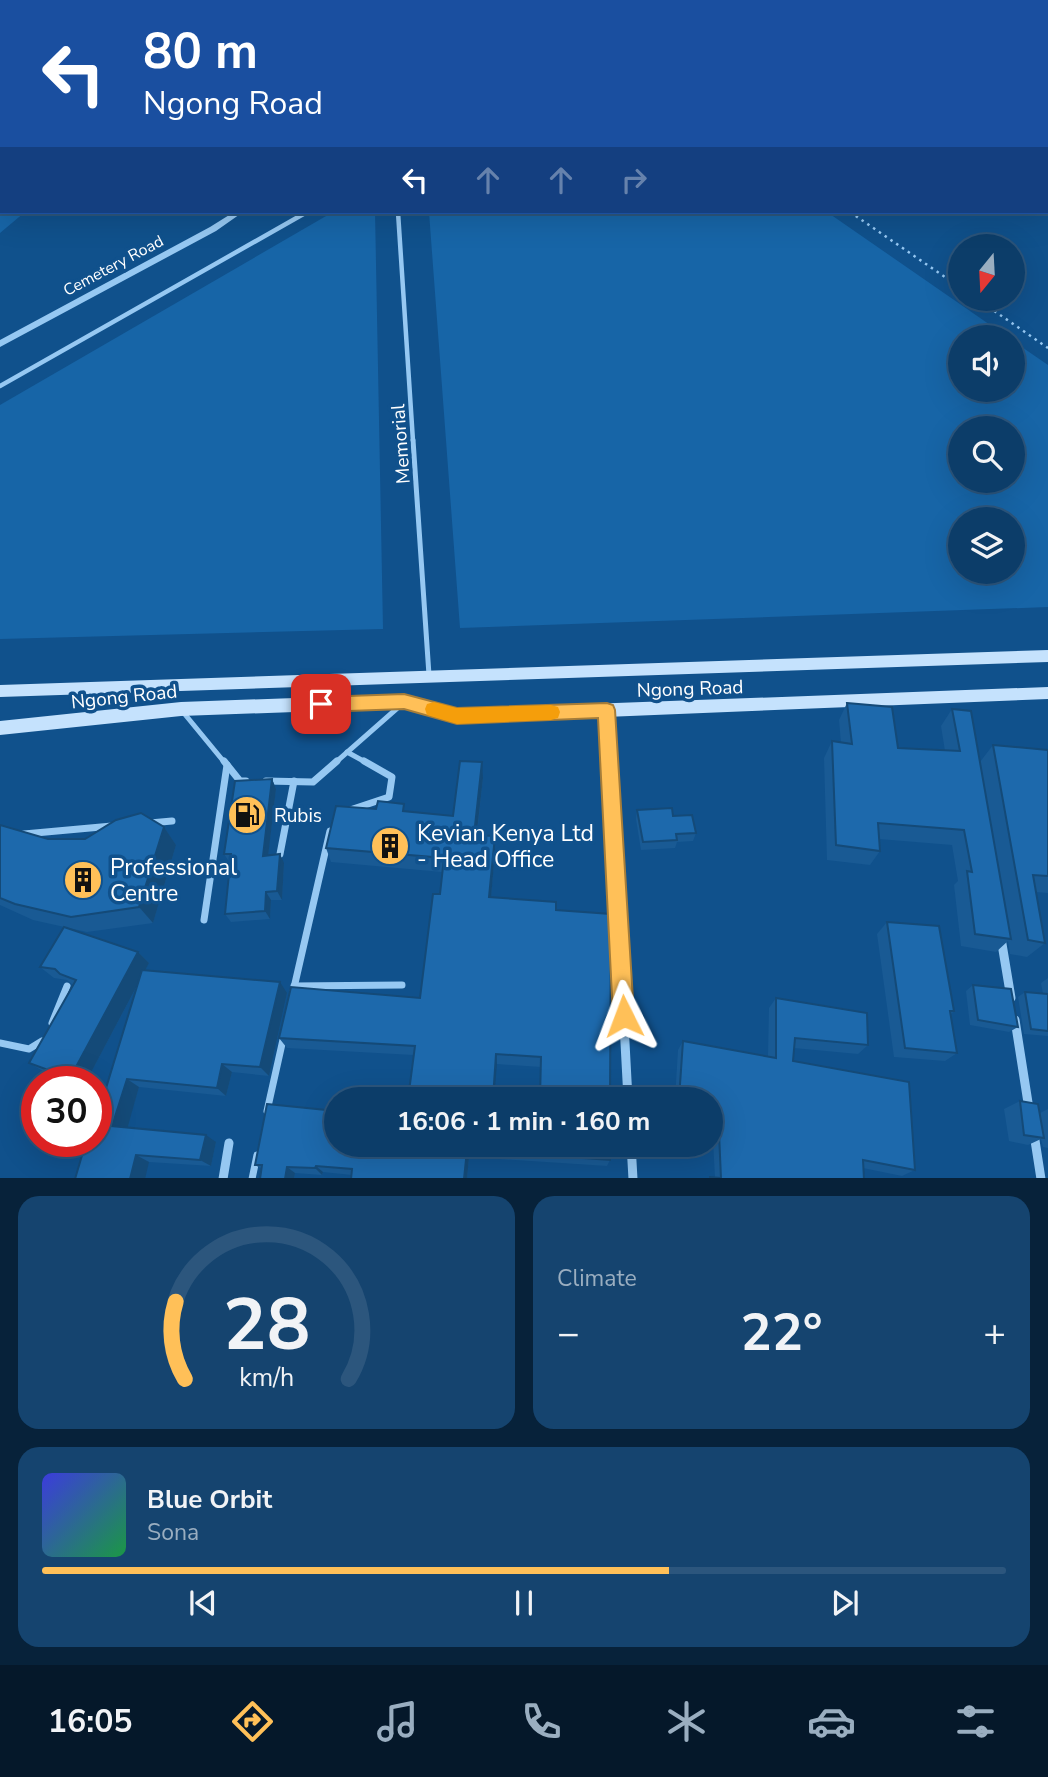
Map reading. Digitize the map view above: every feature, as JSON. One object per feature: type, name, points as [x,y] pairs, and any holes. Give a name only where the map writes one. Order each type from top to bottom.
[{"type":"main road","name":"Ngong Road","points":[[0,691],[1048,656]]},
{"type":"main road","name":"Ngong Road","points":[[0,728],[181,709],[404,701],[457,716],[607,710],[961,703],[1048,693]]},
{"type":"street","name":"Cemetery Road","points":[[0,344],[214,229],[236,214]]},
{"type":"street","points":[[607,710],[627,1087]]},
{"type":"street","points":[[999,929],[1041,1178]]},
{"type":"street","points":[[223,1178],[229,1143]]},
{"type":"street","points":[[632,1157],[633,1178]]},
{"type":"lane","points":[[0,386],[303,214]]},
{"type":"lane","name":"Memorial","points":[[398,214],[429,675]]},
{"type":"lane","points":[[181,709],[240,781],[313,782],[404,701]]},
{"type":"lane","points":[[291,999],[327,840],[336,817],[359,805],[389,797],[392,778],[347,752]]},
{"type":"lane","points":[[204,920],[227,765]]},
{"type":"lane","points":[[280,854],[294,781]]},
{"type":"lane","points":[[146,823],[172,821]]},
{"type":"lane","points":[[13,835],[119,825]]},
{"type":"lane","points":[[294,986],[402,985]]},
{"type":"lane","points":[[0,1043],[29,1049],[39,1045],[47,1035],[67,986]]},
{"type":"lane","points":[[266,1114],[286,1025]]},
{"type":"lane","points":[[252,1178],[261,1140]]},
{"type":"path","points":[[853,214],[948,279]]},
{"type":"path","points":[[996,312],[1048,348]]},
{"type":"shaded area","points":[[0,214],[23,214],[0,233]]},
{"type":"shaded area","points":[[330,214],[375,214],[383,629],[0,639],[0,405]]},
{"type":"shaded area","points":[[429,214],[830,214],[948,296],[948,312],[971,312],[990,325],[948,325],[948,402],[1025,402],[1025,349],[1048,365],[1048,607],[460,628]]},
{"type":"building","points":[[847,703],[892,707],[898,748],[960,751],[952,709],[971,711],[1011,939],[975,934],[967,871],[972,872],[964,830],[878,823],[880,851],[836,845],[832,741],[852,744]]},
{"type":"building","points":[[993,745],[1048,750],[1048,876],[1033,875],[1045,943],[1028,940]]},
{"type":"building","points":[[460,761],[482,762],[474,835],[495,836],[489,897],[556,902],[556,910],[611,914],[610,1087],[540,1087],[541,1057],[496,1054],[494,1087],[410,1087],[415,1046],[279,1038],[291,987],[420,998],[433,894],[440,894],[444,858],[326,848],[336,806],[376,809],[378,801],[404,804],[403,811],[453,816]]},
{"type":"building","points":[[272,779],[263,856],[280,854],[277,891],[266,892],[265,911],[225,914],[231,854],[224,854],[235,781]]},
{"type":"building","points":[[672,808],[673,816],[692,815],[696,833],[676,834],[677,840],[643,842],[637,810]]},
{"type":"building","name":"Professional Centre","points":[[141,813],[164,827],[139,907],[71,917],[0,898],[0,825],[48,839],[85,839],[116,820]]},
{"type":"building","points":[[887,922],[939,926],[954,1011],[950,1011],[957,1053],[905,1048]]},
{"type":"building","points":[[64,927],[138,952],[76,1066],[37,1066],[29,1063],[76,980],[60,974],[55,969],[40,967]]},
{"type":"building","points":[[142,970],[280,982],[260,1067],[222,1064],[217,1088],[127,1079],[112,1126],[112,1068]]},
{"type":"building","points":[[973,985],[1011,989],[1018,1027],[978,1020]]},
{"type":"building","points":[[1025,992],[1048,994],[1048,1031],[1031,1029]]},
{"type":"building","points":[[776,998],[867,1013],[868,1045],[795,1038],[793,1061],[909,1082],[915,1170],[863,1160],[864,1178],[721,1178],[723,1087],[680,1087],[683,1041],[776,1058]]},
{"type":"building","points":[[1020,1101],[1038,1104],[1044,1138],[1024,1135]]},
{"type":"building","points":[[267,1104],[324,1110],[324,1157],[466,1157],[464,1178],[351,1178],[352,1169],[316,1166],[287,1167],[285,1178],[260,1178],[262,1165],[255,1165]]},
{"type":"building","points":[[112,1126],[206,1135],[200,1160],[136,1155],[130,1178],[75,1178],[82,1157],[112,1157]]},
{"type":"building","points":[[567,1157],[610,1157],[610,1160]]},
{"type":"slow traffic","points":[[434,709],[457,716],[551,712]]},
{"type":"place","name":"Rubis","points":[[247,815]]},
{"type":"place","name":"Kevian Kenya Ltd - Head Office","points":[[390,846]]},
{"type":"place","name":"Professional Centre","points":[[83,880]]},
{"type":"route","points":[[321,704],[404,701],[457,716],[607,710],[624,1016]]}]
